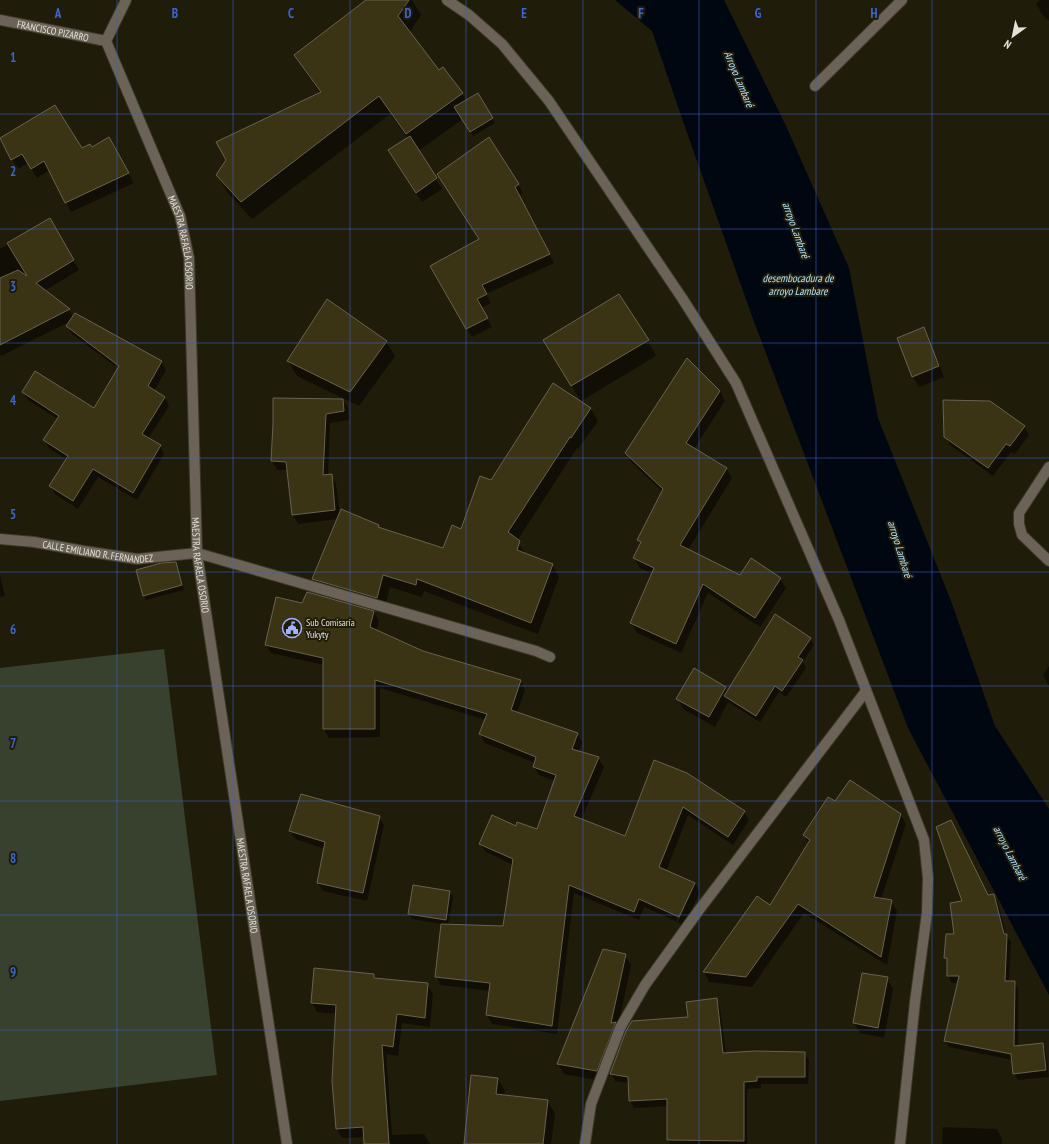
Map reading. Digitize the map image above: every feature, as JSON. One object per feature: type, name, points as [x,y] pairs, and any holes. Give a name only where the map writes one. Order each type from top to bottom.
[{"type":"street","points":[[106,41],[126,0]]},
{"type":"street","points":[[447,0],[469,16],[502,44],[549,101],[682,298],[736,383],[839,620],[924,840],[928,878],[927,912],[900,1144]]},
{"type":"street","points":[[815,86],[902,0]]},
{"type":"street","name":"FRANCISCO PIZARRO","points":[[0,20],[106,41]]},
{"type":"street","name":"MAESTRA RAFAELA OSORIO","points":[[106,41],[180,216],[189,258],[197,553],[287,1144]]},
{"type":"street","points":[[1049,468],[1019,513],[1019,524],[1022,535],[1049,561]]},
{"type":"street","name":"CALLE EMILIANO R. FERNANDEZ","points":[[0,539],[34,542],[84,551],[137,558],[197,553]]},
{"type":"street","points":[[197,553],[528,649],[550,657]]},
{"type":"street","points":[[585,1144],[591,1104],[620,1028],[645,985],[699,910],[866,691]]},
{"type":"green space","points":[[164,649],[217,1075],[0,1101],[0,668]]},
{"type":"water","name":"desembocadura de arroyo Lambare","points":[[615,0],[724,0],[786,126],[849,268],[878,418],[951,601],[995,726],[1049,809],[1049,995],[908,728],[753,319],[652,31]]},
{"type":"building","points":[[366,0],[409,0],[398,16],[439,70],[443,67],[463,93],[406,134],[379,96],[241,202],[216,175],[226,160],[216,142],[321,92],[294,55]]},
{"type":"building","points":[[478,93],[493,118],[470,132],[454,107]]},
{"type":"building","points":[[55,105],[82,148],[90,144],[92,147],[109,137],[129,173],[65,203],[44,161],[31,169],[22,154],[11,160],[0,138]]},
{"type":"building","points":[[410,136],[437,178],[416,193],[388,150]]},
{"type":"building","points":[[489,137],[519,184],[515,187],[550,254],[482,285],[487,294],[477,299],[488,318],[466,329],[430,266],[479,239],[437,174]]},
{"type":"building","points":[[50,218],[74,260],[36,283],[70,309],[0,345],[0,278],[18,270],[27,276],[7,243]]},
{"type":"building","points":[[619,294],[649,340],[571,386],[543,340]]},
{"type":"building","points":[[327,299],[387,341],[350,392],[287,361]]},
{"type":"building","points":[[75,313],[162,361],[148,386],[165,397],[142,434],[161,445],[133,493],[93,469],[73,501],[49,486],[68,456],[43,440],[59,416],[22,392],[35,371],[94,408],[119,366],[66,326]]},
{"type":"building","points":[[924,327],[939,366],[912,377],[897,338]]},
{"type":"building","points":[[687,358],[720,391],[686,443],[727,468],[680,545],[740,575],[751,558],[781,578],[755,618],[703,584],[676,644],[630,623],[654,568],[633,558],[641,542],[637,540],[663,489],[625,453]]},
{"type":"building","points":[[553,383],[591,408],[571,438],[570,437],[508,532],[520,541],[517,550],[553,564],[531,623],[417,579],[416,585],[383,575],[377,598],[312,579],[341,509],[379,525],[378,527],[443,548],[452,525],[461,529],[480,476],[491,480]]},
{"type":"building","points":[[273,398],[343,399],[344,411],[326,414],[323,475],[332,474],[335,510],[292,515],[286,462],[271,461]]},
{"type":"building","points":[[943,400],[990,401],[1025,426],[1010,446],[1006,444],[988,468],[944,437]]},
{"type":"building","points":[[176,562],[182,585],[143,596],[136,570],[161,563]]},
{"type":"building","points":[[307,592],[374,611],[370,627],[423,651],[521,680],[511,710],[578,733],[572,749],[599,757],[574,816],[625,836],[654,760],[687,773],[745,811],[728,837],[683,807],[659,867],[695,883],[679,917],[639,899],[634,912],[569,885],[552,1026],[486,1015],[490,983],[435,977],[441,924],[503,926],[513,859],[479,844],[492,815],[516,826],[517,822],[537,829],[556,775],[533,767],[536,757],[479,734],[487,714],[375,680],[375,729],[323,729],[323,658],[265,645],[276,597],[302,603]]},
{"type":"building","points":[[775,614],[811,638],[798,657],[803,660],[782,691],[775,686],[756,716],[724,696]]},
{"type":"building","points":[[694,668],[726,687],[709,717],[676,699]]},
{"type":"building","points":[[850,780],[901,814],[874,897],[892,900],[881,957],[798,904],[746,977],[703,972],[757,896],[770,905],[810,840],[803,835],[828,797],[835,801]]},
{"type":"building","points":[[301,794],[380,816],[363,893],[317,883],[325,842],[289,831]]},
{"type":"building","points":[[951,820],[988,895],[994,894],[1004,934],[1007,934],[1005,981],[1015,981],[1014,1046],[1043,1043],[1046,1070],[1013,1074],[1011,1054],[944,1041],[959,976],[947,976],[947,958],[944,958],[946,934],[954,934],[950,903],[962,901],[936,827]]},
{"type":"building","points":[[413,885],[450,891],[446,920],[408,914]]},
{"type":"building","points":[[603,949],[626,954],[611,1023],[616,1022],[597,1071],[557,1064]]},
{"type":"building","points":[[314,968],[374,974],[374,978],[428,983],[425,1018],[397,1014],[393,1047],[382,1045],[389,1144],[364,1144],[363,1127],[336,1129],[332,1081],[336,1005],[311,1003]]},
{"type":"building","points":[[862,973],[888,977],[878,1028],[853,1023]]},
{"type":"building","points":[[717,998],[723,1053],[755,1051],[805,1052],[805,1077],[757,1077],[757,1081],[744,1082],[744,1141],[667,1140],[667,1099],[629,1101],[628,1077],[610,1074],[626,1031],[632,1021],[688,1017],[686,1002]]},
{"type":"building","points":[[471,1075],[498,1078],[496,1094],[548,1100],[543,1144],[464,1144]]},
{"type":"place","name":"Sub Comisaría Yukyty","points":[[292,628]]},
{"type":"water label","name":"Arroyo Lambaré","points":[[739,79]]},
{"type":"water label","name":"arroyo Lambaré","points":[[796,230]]},
{"type":"water label","name":"arroyo Lambaré","points":[[900,549]]},
{"type":"water label","name":"arroyo Lambaré","points":[[1010,853]]}]
